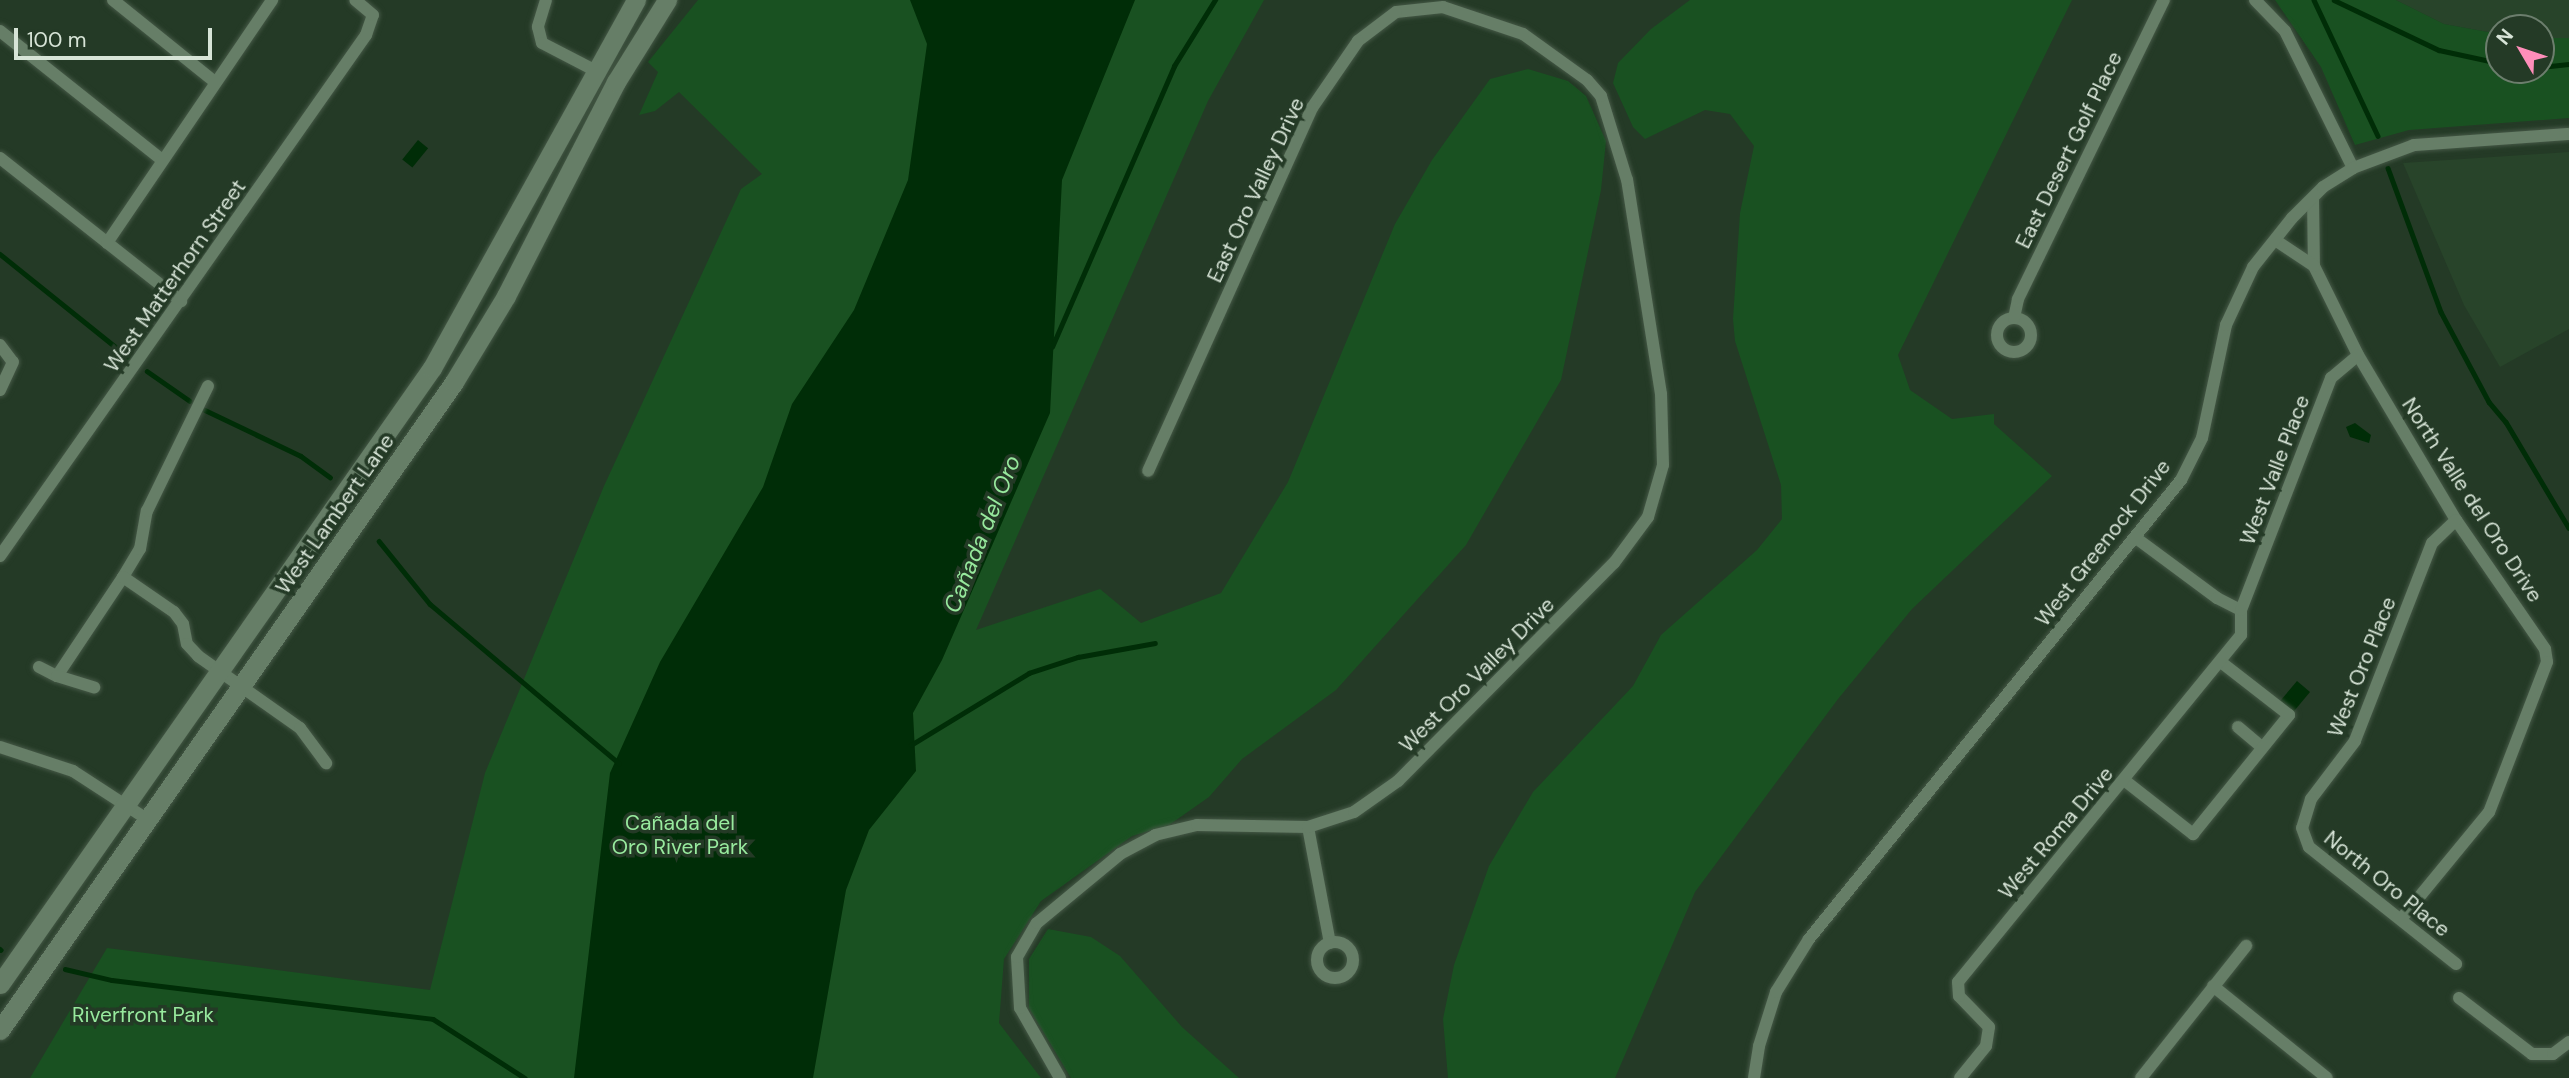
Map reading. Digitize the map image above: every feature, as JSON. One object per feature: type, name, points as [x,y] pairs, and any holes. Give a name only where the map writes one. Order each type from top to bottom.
[{"type":"main road","name":"West Lambert Lane","points":[[0,1030],[454,382],[515,278],[616,82],[667,0]]},
{"type":"main road","name":"West Lambert Lane","points":[[0,984],[449,342],[594,70],[633,4]]},
{"type":"main road","points":[[515,278],[514,253],[556,165],[552,150]]},
{"type":"street","points":[[113,0],[215,82]]},
{"type":"street","name":"West Matterhorn Street","points":[[0,555],[366,35],[373,15],[355,0]]},
{"type":"street","points":[[547,0],[538,27],[542,43],[594,70]]},
{"type":"street","name":"East Desert Golf Place","points":[[2014,318],[2018,299],[2164,0]]},
{"type":"street","points":[[2255,0],[2285,31],[2353,168]]},
{"type":"street","points":[[107,243],[269,1]]},
{"type":"street","name":"East Oro Valley Drive","points":[[1149,471],[1312,108],[1358,41],[1396,12],[1443,7],[1523,34],[1587,80],[1601,96],[1627,180],[1661,394],[1662,465],[1648,517]]},
{"type":"street","points":[[0,31],[161,159]]},
{"type":"street","name":"West Greenock Drive","points":[[1754,1078],[1776,992],[1809,939],[2181,480],[2202,438],[2226,325],[2253,267],[2275,240],[2313,198],[2353,168],[2414,145],[2569,134]]},
{"type":"street","points":[[0,158],[181,301]]},
{"type":"street","name":"North Valle del Oro Drive","points":[[2313,198],[2314,266],[2358,355],[2456,520],[2545,649],[2547,662],[2489,812],[2401,919]]},
{"type":"street","points":[[2275,240],[2314,266]]},
{"type":"street","points":[[0,345],[13,362],[0,390]]},
{"type":"street","name":"West Valle Place","points":[[2241,610],[2331,378],[2358,355]]},
{"type":"street","points":[[57,676],[139,549],[147,511],[208,386]]},
{"type":"street","name":"West Oro Valley Drive","points":[[1060,1078],[1020,1008],[1017,957],[1037,923],[1120,854],[1155,835],[1197,825],[1308,827],[1354,812],[1398,781],[1614,563],[1648,517]]},
{"type":"street","name":"West Oro Place","points":[[2302,828],[2311,799],[2356,741],[2432,543],[2456,520]]},
{"type":"street","points":[[2136,538],[2217,598],[2241,610]]},
{"type":"street","points":[[123,577],[174,612],[191,650],[300,728],[326,763]]},
{"type":"street","name":"West Roma Drive","points":[[1960,1078],[1986,1046],[1989,1027],[1959,996],[1958,982],[2221,662],[2241,635],[2241,610]]},
{"type":"street","points":[[2124,780],[2193,834],[2288,715],[2221,662]]},
{"type":"street","points":[[38,667],[94,687]]},
{"type":"street","points":[[2238,727],[2262,747]]},
{"type":"street","points":[[0,747],[74,771],[148,819]]},
{"type":"street","points":[[1308,827],[1331,943]]},
{"type":"street","name":"North Oro Place","points":[[2302,828],[2309,847],[2456,964]]},
{"type":"street","points":[[2141,1078],[2246,946]]},
{"type":"street","points":[[2213,986],[2327,1078]]},
{"type":"street","points":[[2459,998],[2532,1054],[2553,1054],[2569,1042]]},
{"type":"shaded area","points":[[2396,0],[2569,0],[2569,38],[2555,38],[2555,14],[2485,14],[2485,31],[2444,24]]},
{"type":"shaded area","points":[[2569,152],[2569,329],[2500,367],[2464,305],[2403,163]]},
{"type":"green space","name":"Cañada del Oro River Park","points":[[698,0],[1264,0],[1208,101],[976,630],[1100,589],[1141,623],[1221,593],[1288,482],[1395,224],[1432,160],[1490,79],[1528,69],[1568,81],[1586,96],[1606,141],[1601,190],[1561,380],[1466,545],[1336,690],[1242,759],[1209,797],[1169,825],[1132,836],[1041,901],[1004,959],[999,1023],[1041,1078],[30,1078],[107,948],[430,990],[485,773],[604,486],[741,189],[762,174],[679,92],[655,111],[639,115],[658,72],[648,62]]},
{"type":"green space","points":[[1690,0],[2072,0],[1898,355],[1910,390],[1952,419],[1994,414],[1994,424],[2052,476],[1912,609],[1838,699],[1695,892],[1615,1078],[1448,1078],[1443,1019],[1454,965],[1489,866],[1533,792],[1633,686],[1661,635],[1757,550],[1782,519],[1781,485],[1735,341],[1733,319],[1740,213],[1754,146],[1730,114],[1705,110],[1645,139],[1633,127],[1613,83],[1618,63],[1651,29]]},
{"type":"green space","points":[[2275,0],[2396,0],[2444,24],[2485,31],[2485,84],[2555,84],[2555,38],[2569,38],[2569,118],[2409,130],[2355,145],[2321,67]]},
{"type":"green space","points":[[1048,929],[1091,937],[1120,956],[1182,1027],[1239,1078],[1071,1078],[1029,1008],[1029,959]]},
{"type":"water","name":"Cañada del Oro","points":[[910,0],[1135,0],[1062,180],[1050,413],[942,660],[913,713],[916,771],[869,830],[846,890],[813,1078],[574,1078],[610,773],[660,662],[763,487],[792,404],[854,310],[908,180],[927,44]]},
{"type":"water","points":[[418,140],[428,148],[412,168],[402,159]]},
{"type":"water","points":[[2355,423],[2371,435],[2369,443],[2350,437],[2346,427]]},
{"type":"water","points":[[2297,681],[2310,692],[2292,713],[2279,702]]},
{"type":"waterway","points":[[1052,347],[1174,66],[1215,0]]},
{"type":"waterway","points":[[2314,0],[2378,136]]},
{"type":"waterway","points":[[2334,0],[2439,50],[2485,60]]},
{"type":"waterway","points":[[2555,66],[2569,64]]},
{"type":"waterway","points":[[2388,168],[2441,312],[2489,402],[2506,422],[2569,528]]},
{"type":"waterway","points":[[0,254],[128,357]]},
{"type":"waterway","points":[[147,371],[190,401]]},
{"type":"waterway","points":[[205,410],[301,456],[330,477]]},
{"type":"waterway","points":[[379,541],[430,604],[619,763]]},
{"type":"waterway","points":[[911,745],[1029,673],[1078,657],[1155,643]]},
{"type":"waterway","points":[[65,969],[112,980],[433,1019],[525,1078]]},
{"type":"park label","name":"Riverfront Park","points":[[143,1015]]}]
